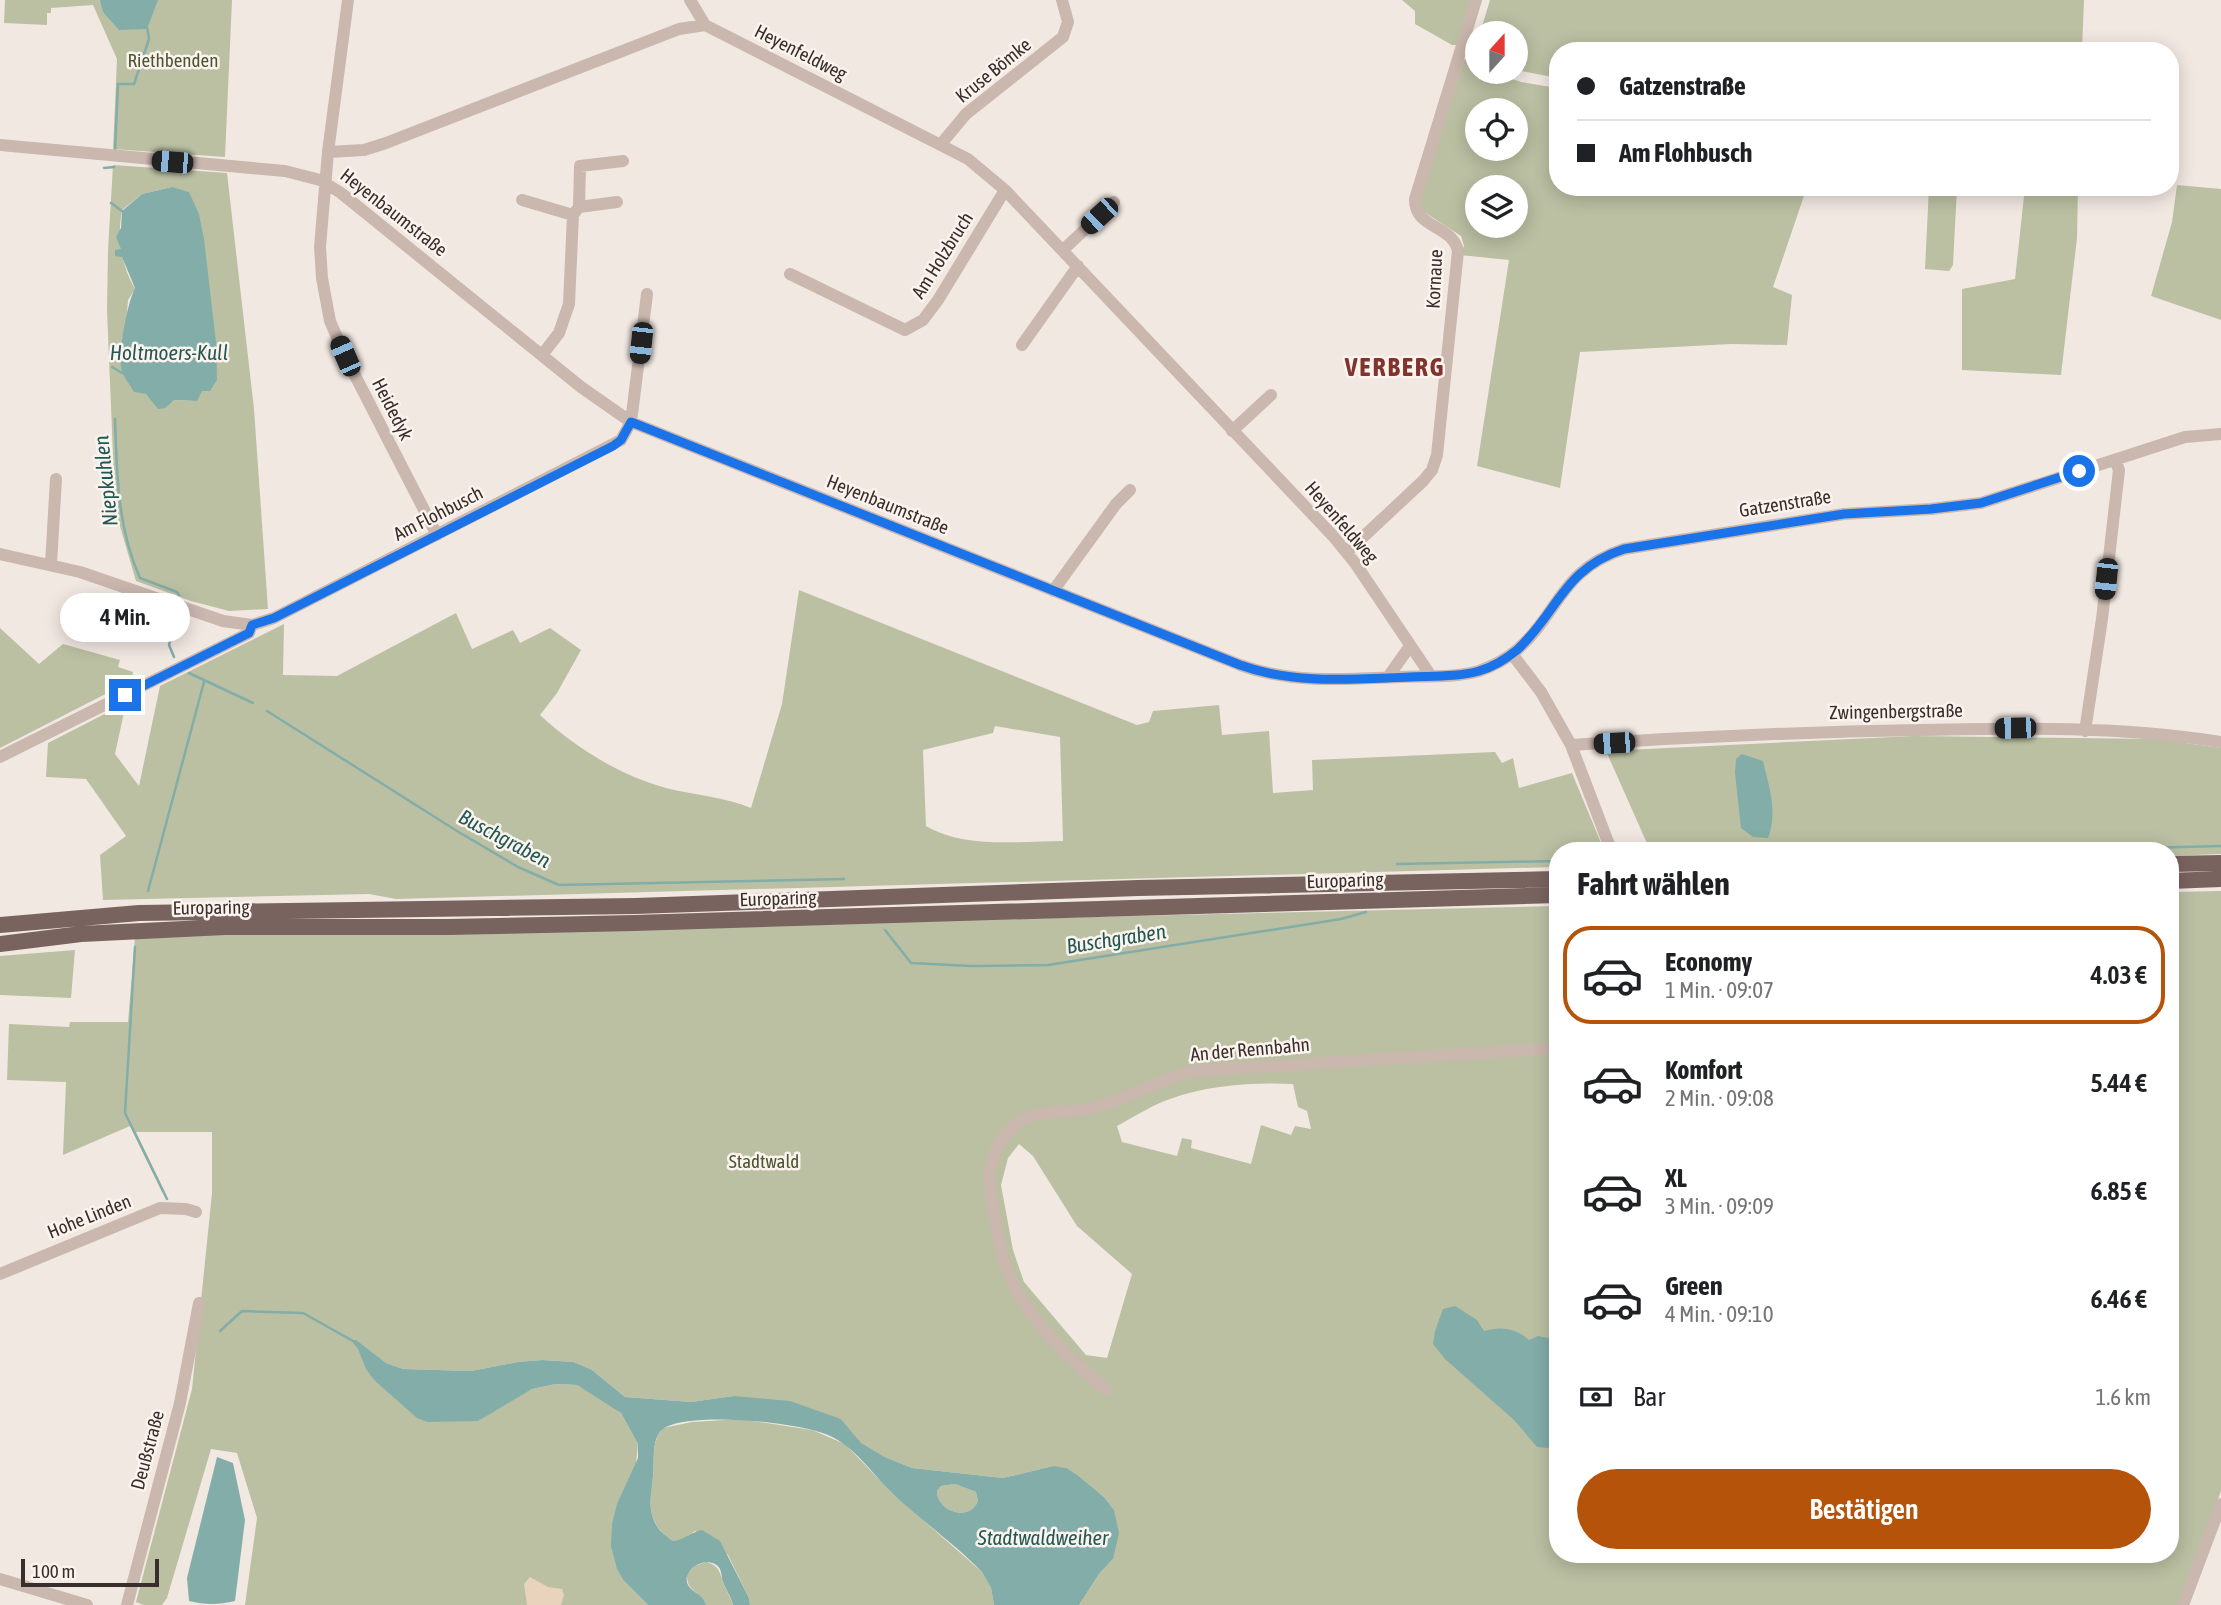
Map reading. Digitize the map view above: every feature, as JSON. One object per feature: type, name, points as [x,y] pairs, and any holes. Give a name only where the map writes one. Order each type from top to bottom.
[{"type":"main road","points":[[2179,864],[2221,863]]},
{"type":"main road","name":"Europaring","points":[[0,925],[139,913],[609,906],[1138,888],[1549,879]]},
{"type":"main road","points":[[2179,881],[2221,879]]},
{"type":"main road","name":"Europaring","points":[[0,944],[137,930],[608,924],[1549,895]]},
{"type":"street","name":"Heidedyk","points":[[348,0],[328,152],[323,214],[320,260],[325,298],[333,329],[345,356],[437,535]]},
{"type":"street","points":[[328,152],[364,150],[386,144],[678,29],[705,25],[690,0]]},
{"type":"street","name":"Kruse Bömke","points":[[941,144],[966,114],[1059,42],[1068,27],[1068,15],[1062,0]]},
{"type":"street","name":"Kornaue","points":[[1347,552],[1423,481],[1432,470],[1437,455],[1458,251],[1454,239],[1420,217],[1415,198],[1476,0]]},
{"type":"street","name":"Heyenfeldweg","points":[[705,25],[941,144],[968,159],[1005,190],[1347,552],[1431,676]]},
{"type":"street","name":"Heyenbaumstraße","points":[[0,145],[296,173],[326,183],[581,387],[631,422],[1263,673],[1316,679],[1431,676],[1478,671]]},
{"type":"street","points":[[542,355],[559,333],[569,304],[580,166],[623,161]]},
{"type":"street","name":"Am Holzbruch","points":[[790,274],[905,330],[923,320],[938,300],[1005,190]]},
{"type":"street","points":[[522,200],[576,211],[617,202]]},
{"type":"street","points":[[1063,250],[1114,202]]},
{"type":"street","points":[[323,214],[339,203],[355,204]]},
{"type":"street","points":[[1022,345],[1078,266]]},
{"type":"street","points":[[631,422],[647,293]]},
{"type":"street","points":[[1232,431],[1271,395]]},
{"type":"street","name":"Am Flohbusch","points":[[0,757],[249,633],[252,625],[274,618],[613,446],[621,440],[631,422]]},
{"type":"street","name":"Gatzenstraße","points":[[1478,671],[1512,654],[1527,640],[1578,574],[1595,562],[1624,549],[1844,514],[1981,503],[2185,437],[2221,434]]},
{"type":"street","points":[[2085,731],[2102,619],[2119,470],[2115,460]]},
{"type":"street","points":[[51,564],[56,479]]},
{"type":"street","points":[[1053,591],[1116,504],[1130,490]]},
{"type":"street","points":[[0,554],[51,564],[97,577],[223,621],[252,625]]},
{"type":"street","points":[[1388,677],[1410,646]]},
{"type":"street","points":[[1512,654],[1541,692],[1571,745],[1608,842]]},
{"type":"street","name":"Zwingenbergstraße","points":[[1571,745],[1780,733],[2015,728],[2175,734],[2221,742]]},
{"type":"street","name":"An der Rennbahn","points":[[1106,1390],[1077,1366],[1045,1331],[1013,1284],[1003,1261],[989,1189],[989,1170],[992,1154],[1018,1122],[1039,1115],[1090,1108],[1194,1071],[1549,1049]]},
{"type":"street","name":"Hohe Linden","points":[[0,1273],[160,1208],[196,1212]]},
{"type":"street","name":"Deußstraße","points":[[127,1605],[180,1403],[199,1303]]},
{"type":"street","points":[[2183,1605],[2221,1504]]},
{"type":"street","points":[[0,1579],[87,1605]]},
{"type":"green space","name":"Riethbenden","points":[[5,0],[232,0],[225,157],[113,149],[117,59],[93,5],[51,8],[51,13],[47,13],[47,25],[4,23]]},
{"type":"green space","points":[[1402,0],[1472,0],[1459,45],[1452,45],[1415,24],[1415,11]]},
{"type":"green space","points":[[1490,0],[2084,0],[2082,42],[1549,42],[1549,76],[1528,72],[1528,21],[1484,21]]},
{"type":"green space","points":[[1464,59],[1465,84],[1528,83],[1549,87],[1549,196],[1804,196],[1773,287],[1792,295],[1787,345],[1731,344],[1580,352],[1560,488],[1477,466],[1509,260],[1460,255],[1464,246],[1461,236],[1421,210],[1421,195]]},
{"type":"green space","points":[[113,165],[227,173],[254,409],[268,609],[229,611],[191,601],[136,581],[117,516],[107,310]],"holes":[[[172,187],[197,401],[173,400],[165,407],[146,394],[126,325],[128,300],[135,289],[121,251],[122,210],[142,194]]]},
{"type":"green space","points":[[2179,185],[2221,189],[2221,320],[2151,296],[2172,222]]},
{"type":"green space","points":[[1929,196],[1957,196],[1953,265],[1949,271],[1925,269]]},
{"type":"green space","points":[[2024,196],[2078,196],[2077,238],[2061,375],[1962,370],[1962,289],[2015,279]]},
{"type":"green space","points":[[799,590],[1137,725],[1149,722],[1153,711],[1219,705],[1222,735],[1269,731],[1273,793],[1313,790],[1312,760],[1495,752],[1502,763],[1513,758],[1519,788],[1572,773],[1601,842],[1549,842],[1549,867],[396,899],[369,894],[103,900],[100,855],[126,836],[86,779],[46,777],[48,743],[126,703],[115,754],[139,786],[160,686],[284,624],[283,675],[337,676],[456,613],[472,649],[513,630],[520,643],[550,628],[581,650],[557,693],[540,715],[583,749],[632,776],[666,788],[751,808],[782,704]],"holes":[[[995,726],[1060,737],[1063,841],[975,841],[941,833],[926,826],[923,750],[993,733]]]},
{"type":"green space","points":[[0,628],[39,664],[63,644],[120,660],[118,667],[133,672],[131,681],[0,748]]},
{"type":"green space","points":[[1914,736],[2157,739],[2221,748],[2221,854],[2179,856],[2179,842],[1646,842],[1606,751]]},
{"type":"green space","name":"Stadtwald","points":[[2221,891],[2221,1491],[2179,1605],[1079,1605],[1099,1574],[1113,1559],[1114,1510],[1104,1497],[1080,1477],[1053,1466],[1003,1478],[912,1468],[860,1443],[841,1419],[734,1396],[691,1402],[625,1397],[592,1370],[574,1362],[518,1362],[471,1371],[403,1369],[372,1354],[373,1379],[393,1395],[511,1400],[532,1389],[556,1384],[577,1385],[621,1413],[638,1444],[624,1581],[648,1605],[245,1605],[257,1518],[237,1453],[211,1449],[167,1598],[162,1605],[136,1602],[192,1389],[212,1193],[212,1132],[136,1132],[166,1195],[162,1192],[130,1126],[63,1155],[66,1082],[7,1080],[9,1024],[69,1027],[70,1022],[128,1022],[135,937],[1549,906],[1549,1563],[2179,1563],[2179,892]],"holes":[[[1247,1084],[1293,1084],[1298,1107],[1307,1111],[1311,1129],[1295,1126],[1291,1135],[1261,1125],[1251,1164],[1191,1148],[1192,1140],[1182,1138],[1177,1156],[1122,1142],[1117,1126],[1150,1108],[1185,1094]],[[1019,1144],[1033,1156],[1077,1226],[1132,1274],[1107,1358],[1086,1355],[1024,1282],[1013,1250],[1001,1185],[1008,1158]]]},
{"type":"green space","points":[[75,950],[71,998],[0,995],[0,956]]},
{"type":"green space","points":[[740,1419],[812,1430],[845,1444],[891,1492],[982,1572],[991,1588],[994,1605],[750,1605],[728,1555],[695,1531],[682,1540],[673,1541],[658,1528],[651,1505],[655,1444],[663,1428],[692,1422]]},
{"type":"green space","points":[[955,1484],[976,1492],[978,1501],[968,1512],[954,1512],[938,1498],[937,1491],[941,1486]]},
{"type":"green space","points":[[706,1562],[718,1569],[733,1605],[706,1605],[689,1585],[687,1573]]},
{"type":"sand","points":[[530,1577],[548,1587],[562,1589],[564,1595],[561,1605],[527,1605],[524,1584]]},
{"type":"water","points":[[100,0],[158,0],[147,29],[119,30],[103,12]]},
{"type":"water","name":"Holtmoers-Kull","points":[[172,187],[189,192],[199,214],[216,342],[217,380],[210,391],[202,391],[197,401],[174,400],[165,408],[158,409],[146,394],[134,392],[122,372],[124,330],[135,288],[122,257],[115,256],[115,250],[121,249],[116,237],[121,228],[122,211],[142,194]]},
{"type":"water","points":[[1742,754],[1763,761],[1772,809],[1768,838],[1753,837],[1741,828],[1735,773],[1736,759]]},
{"type":"water","points":[[1455,1306],[1477,1320],[1484,1331],[1508,1329],[1529,1340],[1538,1336],[1549,1338],[1549,1448],[1537,1447],[1514,1420],[1445,1359],[1433,1344],[1443,1309]]},
{"type":"water","name":"Stadtwaldweiher","points":[[351,1340],[356,1340],[386,1363],[403,1369],[471,1371],[518,1362],[574,1362],[592,1370],[625,1397],[691,1402],[734,1396],[790,1401],[841,1419],[861,1443],[912,1468],[1003,1478],[1053,1466],[1066,1468],[1104,1497],[1114,1510],[1119,1533],[1113,1559],[1099,1574],[1079,1605],[994,1605],[991,1588],[982,1572],[901,1502],[854,1453],[837,1440],[794,1426],[747,1420],[700,1420],[666,1427],[655,1442],[651,1497],[653,1518],[661,1531],[673,1541],[702,1530],[720,1541],[750,1605],[733,1605],[720,1569],[710,1562],[697,1565],[687,1579],[690,1588],[706,1605],[648,1605],[624,1581],[617,1569],[611,1546],[612,1524],[617,1504],[638,1458],[638,1444],[621,1413],[577,1385],[556,1384],[532,1389],[478,1421],[427,1422],[417,1418],[374,1380]],"holes":[[[955,1484],[976,1492],[978,1501],[974,1508],[961,1513],[942,1504],[937,1491],[941,1486]]]},
{"type":"water","points":[[217,1457],[233,1463],[245,1520],[235,1601],[206,1604],[189,1601],[187,1578]]},
{"type":"waterway","name":"Niepkuhlen","points":[[115,150],[118,84],[134,84],[149,39],[147,27]]},
{"type":"waterway","points":[[104,168],[114,167]]},
{"type":"waterway","points":[[111,203],[122,211]]},
{"type":"waterway","name":"Niepkuhlen","points":[[112,367],[122,373]]},
{"type":"waterway","name":"Niepkuhlen","points":[[115,419],[120,500],[132,559],[140,578],[179,595]]},
{"type":"waterway","name":"Niepkuhlen","points":[[174,657],[169,645],[177,615]]},
{"type":"waterway","name":"Buschgraben","points":[[189,673],[253,703]]},
{"type":"waterway","name":"Buschgraben","points":[[148,891],[204,682]]},
{"type":"waterway","name":"Buschgraben","points":[[267,711],[457,831],[518,867],[559,885],[844,879]]},
{"type":"waterway","name":"Buschgraben","points":[[2179,847],[2221,846]]},
{"type":"waterway","name":"Buschgraben","points":[[1397,864],[1549,861]]},
{"type":"waterway","name":"Buschgraben","points":[[885,930],[911,963],[971,966],[1048,965],[1341,919],[1366,912]]},
{"type":"waterway","name":"Buschgraben","points":[[135,947],[125,1113],[167,1199]]},
{"type":"waterway","points":[[220,1331],[242,1311],[303,1313],[353,1341]]},
{"type":"district","name":"VERBERG","points":[[1395,367]]},
{"type":"route","points":[[125,695],[249,633],[252,625],[274,618],[613,446],[621,440],[631,422],[1255,671],[1284,677],[1316,679],[1454,675],[1489,667],[1512,654],[1527,640],[1578,574],[1595,562],[1624,549],[1867,511],[1918,510],[1981,503],[2079,471]]}]
